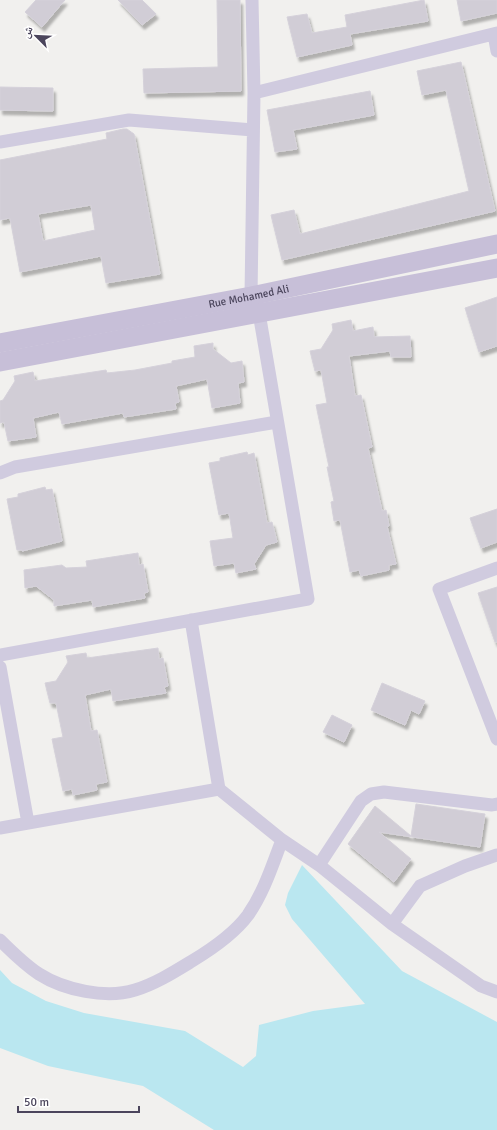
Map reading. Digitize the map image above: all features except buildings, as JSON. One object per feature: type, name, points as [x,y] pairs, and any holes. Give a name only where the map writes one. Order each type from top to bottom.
[{"type":"street","points":[[0,655],[308,599],[259,313],[251,296],[254,93],[252,0]]},
{"type":"street","points":[[254,93],[495,34],[497,51]]},
{"type":"street","points":[[0,142],[129,120],[253,130]]},
{"type":"street","name":"Rue Mohamed Ali","points":[[0,343],[251,296],[497,244]]},
{"type":"street","points":[[0,362],[497,268]]},
{"type":"street","points":[[0,473],[15,467],[278,422]]},
{"type":"street","points":[[497,568],[439,589],[497,739]]},
{"type":"street","points":[[191,620],[219,789],[282,840],[319,866],[392,924],[481,986],[497,992]]},
{"type":"street","points":[[0,667],[28,823]]},
{"type":"street","points":[[0,828],[219,789]]},
{"type":"street","points":[[319,866],[361,800],[371,794],[384,792],[492,805],[497,804]]},
{"type":"street","points":[[0,940],[16,956],[40,974],[65,986],[92,993],[113,994],[135,990],[169,975],[200,956],[231,933],[248,916],[262,893],[282,840]]},
{"type":"street","points":[[392,924],[420,886],[465,866],[497,855]]},
{"type":"shaded area","points":[[302,865],[402,971],[497,1022],[497,1130],[214,1130],[143,1086],[48,1066],[0,1048],[0,970],[12,983],[46,1001],[84,1013],[185,1031],[243,1067],[256,1056],[259,1025],[313,1011],[365,1004],[292,919],[285,905],[288,893]]}]
